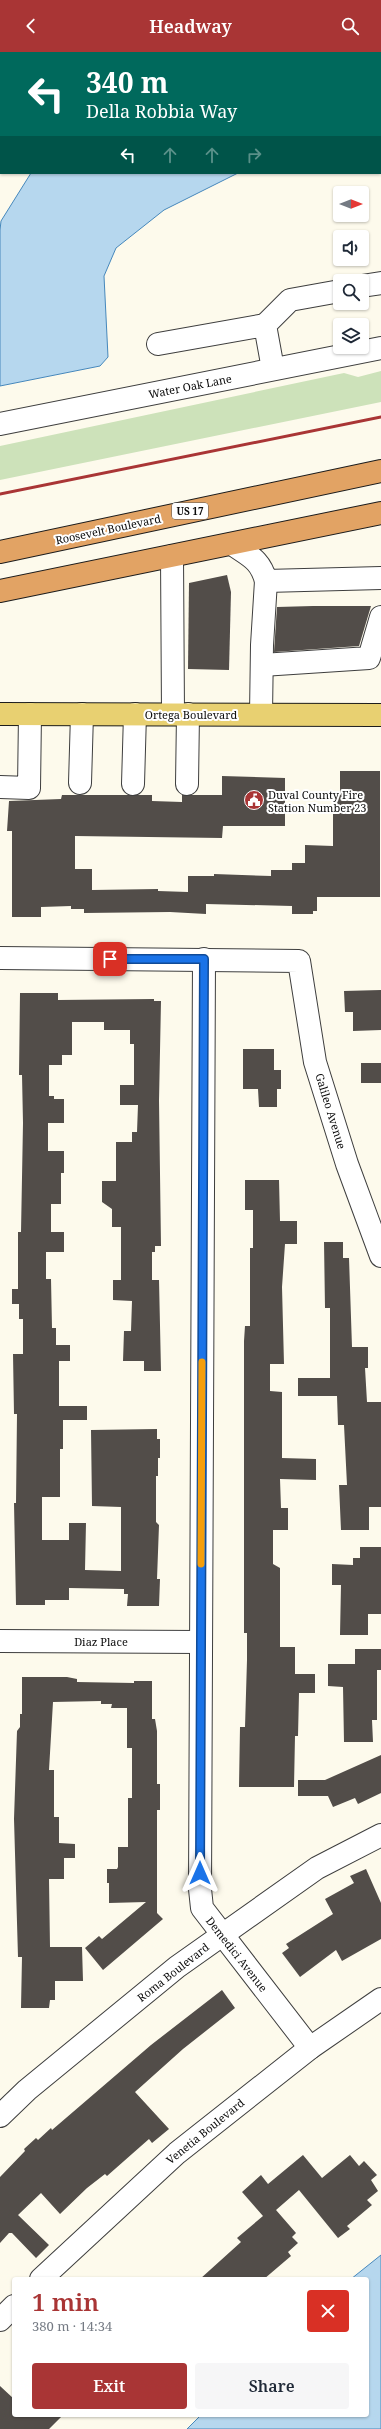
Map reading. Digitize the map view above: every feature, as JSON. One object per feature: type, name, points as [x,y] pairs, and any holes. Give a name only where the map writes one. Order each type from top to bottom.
[{"type":"highway","name":"Roosevelt Boulevard","points":[[0,552],[381,470]]},
{"type":"highway","points":[[0,591],[381,513]]},
{"type":"main road","name":"Ortega Boulevard","points":[[0,714],[381,715]]},
{"type":"street","points":[[369,285],[381,283]]},
{"type":"street","points":[[158,344],[265,325],[290,300],[333,291]]},
{"type":"street","points":[[265,325],[273,369]]},
{"type":"street","name":"Water Oak Lane","points":[[0,424],[381,348]]},
{"type":"street","points":[[232,544],[256,560],[262,568],[266,581],[261,714]]},
{"type":"street","points":[[172,556],[181,714],[187,784]]},
{"type":"street","points":[[266,581],[381,578]]},
{"type":"street","points":[[262,665],[369,658],[381,617]]},
{"type":"street","points":[[0,787],[29,788],[30,714]]},
{"type":"street","points":[[80,783],[82,714]]},
{"type":"street","points":[[133,784],[135,714]]},
{"type":"street","points":[[0,958],[204,959]]},
{"type":"street","name":"Galileo Avenue","points":[[204,959],[299,961],[315,1062],[347,1164],[381,1256]]},
{"type":"street","name":"Demedici Avenue","points":[[204,959],[200,1889],[202,1908],[310,2048]]},
{"type":"street","name":"Diaz Place","points":[[0,1641],[201,1642]]},
{"type":"street","name":"Roma Boulevard","points":[[0,2116],[27,2090],[176,1967],[317,1868],[381,1835]]},
{"type":"street","name":"Venetia Boulevard","points":[[44,2277],[176,2153],[310,2048],[381,1999]]},
{"type":"street","points":[[0,2320],[12,2308]]},
{"type":"green space","points":[[381,371],[381,402],[0,480],[0,446],[344,373],[358,377]]},
{"type":"water","points":[[30,174],[236,174],[164,210],[116,248],[104,276],[108,357],[100,366],[0,386],[1,221]]},
{"type":"water","points":[[381,2255],[381,2429],[187,2429],[199,2417],[369,2417],[369,2277],[354,2277]]},
{"type":"building","points":[[227,575],[231,592],[229,670],[188,669],[189,583]]},
{"type":"building","points":[[371,606],[359,646],[274,652],[277,607]]},
{"type":"building","points":[[340,771],[380,771],[380,897],[317,897],[317,911],[313,911],[313,914],[292,914],[292,906],[206,904],[206,914],[170,912],[84,913],[84,909],[71,909],[71,906],[41,907],[41,917],[12,917],[12,831],[7,831],[9,801],[61,799],[62,795],[152,795],[152,801],[182,802],[182,795],[222,795],[222,776],[285,778],[285,826],[223,826],[222,838],[75,836],[75,869],[92,869],[92,890],[158,889],[158,891],[188,892],[188,876],[214,876],[214,874],[271,876],[271,870],[292,870],[292,863],[305,863],[305,845],[333,846],[333,793],[340,793]]},
{"type":"building","points":[[381,990],[381,1030],[353,1031],[353,1012],[345,1012],[344,991]]},
{"type":"building","points":[[20,993],[58,993],[58,1000],[154,999],[154,1001],[161,1001],[159,1101],[161,1246],[155,1246],[155,1252],[152,1252],[152,1280],[159,1280],[161,1371],[144,1371],[144,1361],[123,1361],[124,1331],[131,1331],[132,1301],[113,1300],[113,1280],[121,1280],[121,1227],[112,1227],[112,1209],[102,1202],[102,1181],[116,1181],[116,1142],[132,1142],[132,1132],[137,1132],[138,1105],[120,1105],[120,1085],[134,1085],[134,1044],[130,1044],[130,1030],[104,1030],[104,1022],[72,1022],[72,1055],[62,1055],[62,1065],[49,1065],[49,1096],[54,1096],[54,1099],[64,1099],[64,1123],[48,1123],[48,1151],[64,1151],[64,1173],[61,1173],[61,1204],[51,1204],[51,1232],[64,1232],[64,1252],[46,1252],[46,1279],[51,1279],[52,1328],[56,1328],[56,1345],[70,1345],[70,1361],[59,1361],[59,1406],[87,1406],[87,1420],[63,1420],[63,1449],[60,1449],[60,1497],[42,1497],[42,1540],[69,1540],[69,1523],[86,1523],[85,1570],[121,1571],[121,1507],[92,1506],[91,1430],[157,1429],[157,1439],[160,1439],[160,1458],[158,1458],[158,1476],[156,1476],[156,1522],[159,1525],[157,1579],[160,1579],[159,1606],[127,1606],[128,1594],[124,1594],[124,1589],[69,1588],[69,1600],[45,1600],[45,1605],[16,1605],[14,1503],[16,1503],[17,1414],[14,1414],[13,1354],[23,1354],[23,1319],[19,1319],[19,1304],[12,1304],[12,1289],[18,1289],[18,1232],[21,1232],[23,1123],[22,1075],[19,1075]]},
{"type":"building","points":[[243,1049],[274,1049],[274,1070],[281,1070],[281,1089],[277,1089],[277,1107],[259,1107],[258,1089],[243,1089]]},
{"type":"building","points":[[361,1063],[381,1063],[381,1083],[361,1083]]},
{"type":"building","points":[[245,1180],[279,1180],[280,1221],[297,1221],[297,1244],[285,1244],[282,1287],[284,1364],[270,1364],[270,1391],[282,1392],[282,1458],[316,1459],[316,1480],[280,1479],[281,1508],[288,1508],[288,1530],[273,1530],[273,1564],[280,1568],[280,1647],[295,1647],[295,1674],[315,1674],[315,1693],[299,1693],[298,1736],[295,1736],[294,1787],[239,1787],[240,1727],[245,1727],[247,1660],[247,1633],[244,1633],[244,1341],[245,1326],[250,1326],[250,1248],[253,1248],[253,1210],[245,1210]]},
{"type":"building","points":[[324,1242],[343,1242],[343,1258],[349,1258],[352,1347],[368,1347],[368,1368],[365,1368],[367,1402],[381,1402],[381,1507],[369,1507],[369,1530],[341,1530],[339,1485],[347,1485],[344,1425],[338,1425],[337,1396],[298,1396],[298,1378],[330,1378],[330,1308],[325,1308]]},
{"type":"building","points":[[360,1547],[381,1547],[381,1614],[368,1614],[368,1635],[340,1635],[341,1585],[332,1585],[332,1564],[353,1565],[353,1558],[360,1558]]},
{"type":"building","points":[[355,1649],[381,1649],[381,1670],[377,1670],[377,1720],[372,1720],[373,1742],[344,1742],[343,1687],[328,1686],[328,1664],[355,1664]]},
{"type":"building","points":[[22,1677],[67,1677],[77,1679],[77,1682],[134,1683],[134,1681],[152,1681],[152,1719],[155,1719],[157,1731],[157,1784],[160,1784],[160,1810],[157,1810],[157,1913],[163,1919],[103,1970],[85,1948],[99,1936],[102,1939],[146,1902],[109,1903],[109,1883],[107,1883],[107,1869],[117,1869],[118,1867],[118,1847],[128,1847],[128,1798],[132,1798],[132,1748],[127,1748],[127,1708],[111,1708],[112,1704],[101,1704],[101,1701],[53,1702],[49,1770],[54,1770],[54,1817],[59,1817],[59,1843],[75,1844],[75,1858],[64,1858],[64,1879],[49,1879],[50,1947],[82,1947],[83,1981],[55,1981],[55,2000],[50,2000],[49,2008],[21,2008],[22,1957],[18,1957],[14,1819],[17,1731],[20,1727],[20,1714],[22,1714]]},
{"type":"building","points":[[381,1755],[381,1793],[358,1804],[355,1798],[333,1807],[328,1796],[298,1796],[298,1780],[325,1780]]},
{"type":"building","points":[[366,1869],[381,1903],[381,1939],[342,1961],[336,1950],[300,1977],[282,1953],[289,1948],[286,1944],[333,1914],[325,1899],[354,1883],[350,1876]]},
{"type":"building","points":[[222,1990],[235,2008],[183,2049],[135,2092],[169,2129],[152,2143],[149,2139],[107,2176],[105,2174],[87,2188],[60,2214],[41,2193],[18,2215],[49,2245],[36,2258],[12,2233],[9,2233],[0,2243],[0,2177],[25,2151],[24,2149],[36,2138],[38,2140],[51,2128],[52,2130],[151,2045]]},
{"type":"building","points":[[303,2155],[322,2178],[350,2155],[359,2166],[364,2161],[377,2175],[371,2180],[378,2191],[367,2200],[372,2205],[347,2226],[350,2229],[338,2238],[299,2190],[276,2210],[296,2233],[292,2237],[298,2243],[288,2252],[291,2256],[266,2277],[202,2277],[241,2242],[237,2238],[263,2216],[242,2192],[261,2175],[268,2184]]},
{"type":"building","points":[[0,2386],[12,2397],[12,2417],[61,2417],[49,2429],[0,2429]]},
{"type":"railway","points":[[0,494],[381,417]]},
{"type":"slow traffic","points":[[201,1564],[202,1362]]},
{"type":"place","name":"Duval County Fire Station Number 23","points":[[254,800]]},
{"type":"route","points":[[110,959],[204,959],[200,1873]]}]
